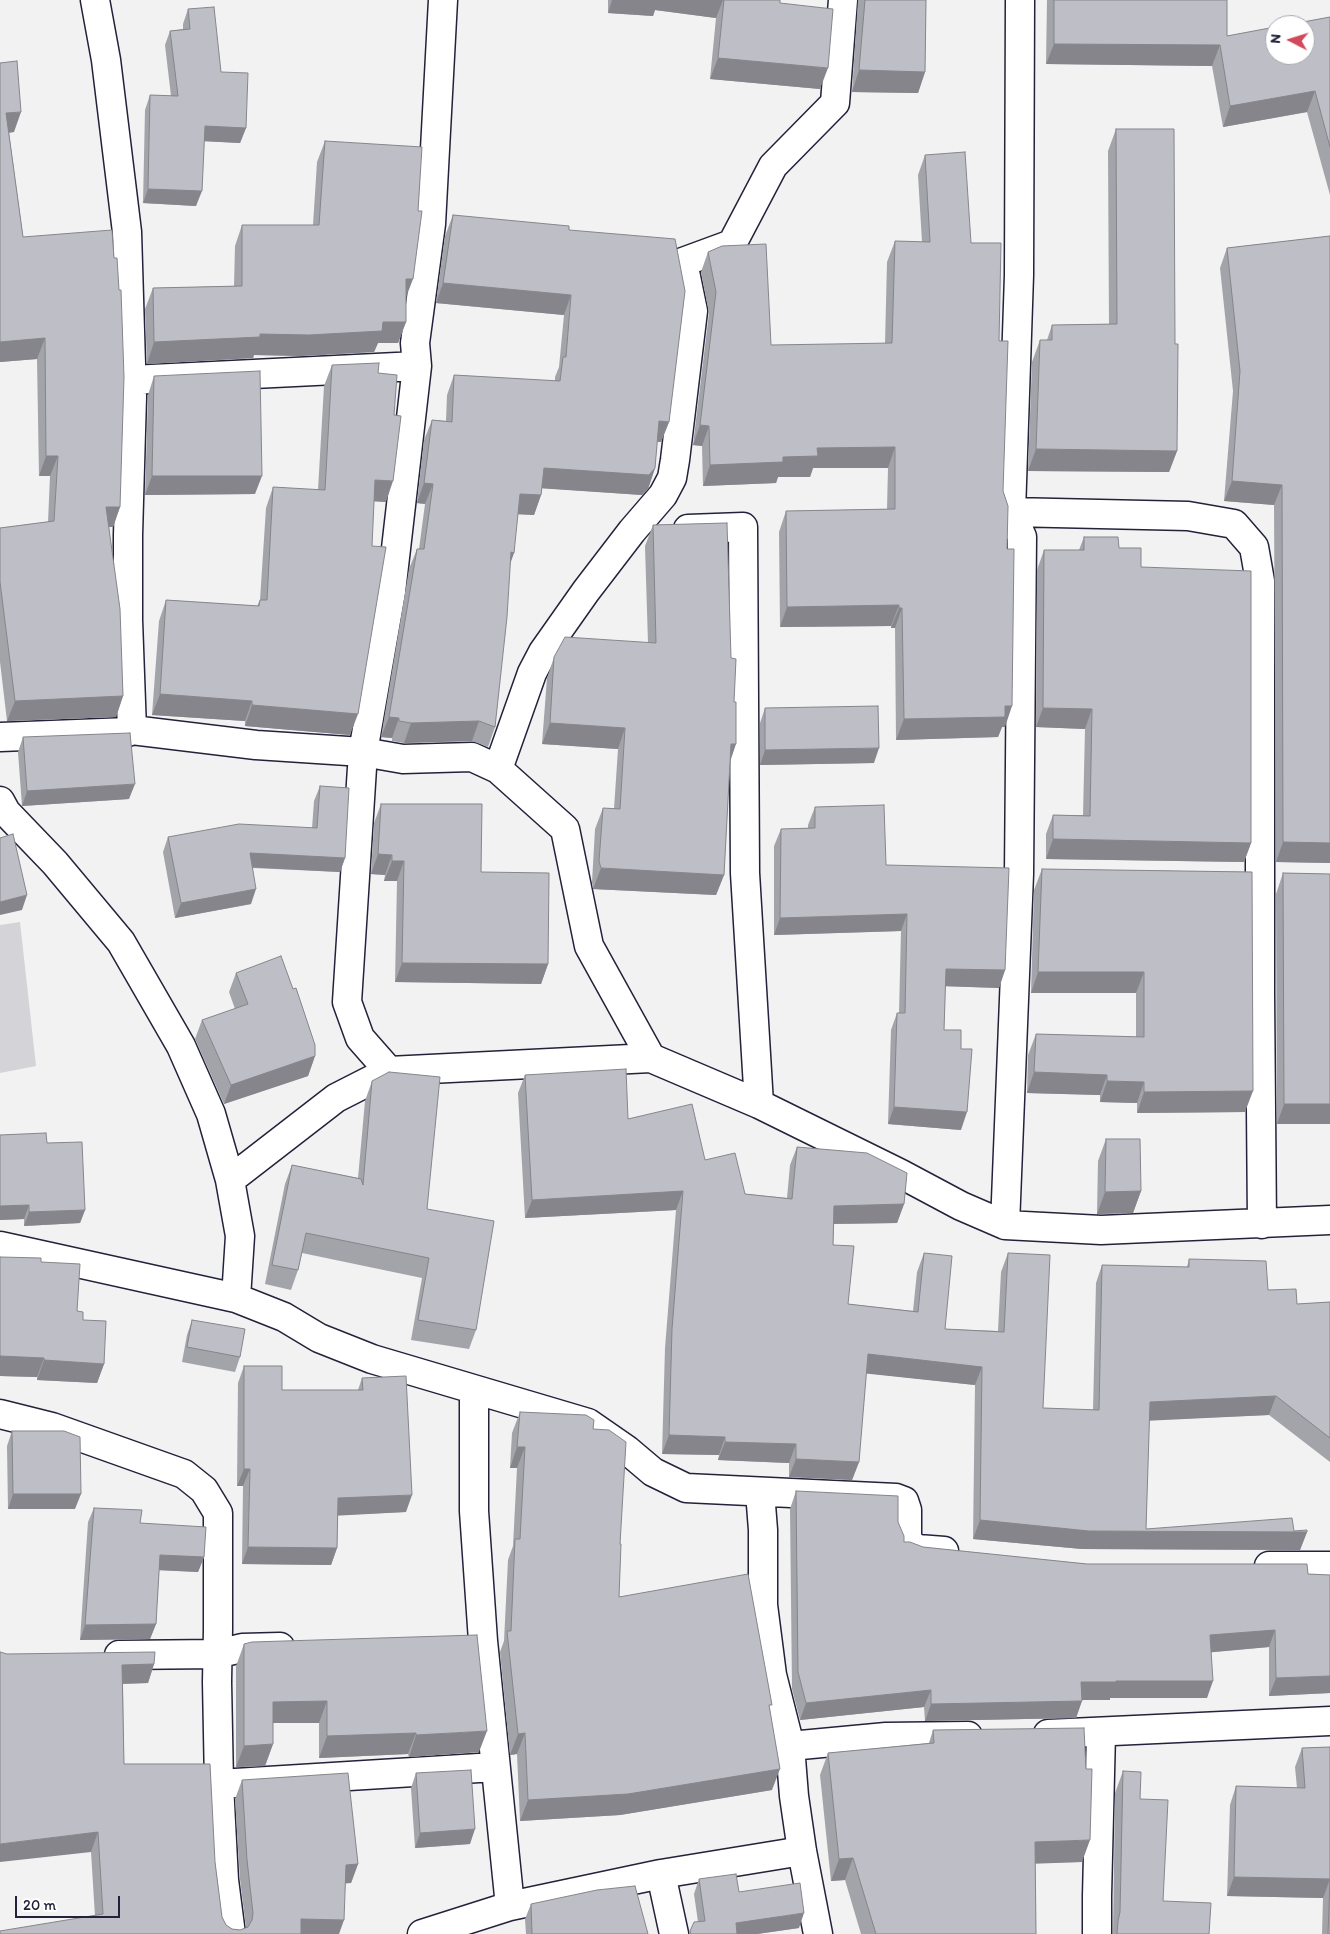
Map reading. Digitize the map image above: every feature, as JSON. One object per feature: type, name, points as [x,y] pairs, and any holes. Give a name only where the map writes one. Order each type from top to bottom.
[{"type":"street","points":[[94,0],[106,60],[127,232],[131,380],[128,563],[132,730]]},
{"type":"street","points":[[389,1071],[360,1038],[346,1002],[363,752],[391,592],[417,366],[415,344],[432,224],[443,0]]},
{"type":"street","points":[[498,769],[532,673],[543,652],[632,531],[663,495],[672,478],[676,460],[693,311],[684,262],[732,244],[773,166],[835,103],[844,0]]},
{"type":"street","points":[[1005,1225],[1019,874],[1022,537],[1011,512],[1019,275],[1020,0]]},
{"type":"street","points":[[131,380],[417,366]]},
{"type":"street","points":[[1011,512],[1188,516],[1234,524],[1254,547],[1260,581],[1270,878],[1262,1224]]},
{"type":"street","points":[[632,531],[743,527],[745,873],[759,1104]]},
{"type":"street","points":[[0,736],[128,732],[132,730],[256,745],[363,752],[403,759],[472,757],[498,769],[565,829],[589,946],[651,1058]]},
{"type":"street","points":[[0,801],[6,812],[55,862],[122,942],[181,1046],[210,1114],[230,1180],[240,1236],[236,1298]]},
{"type":"street","points":[[1019,874],[1048,874]]},
{"type":"street","points":[[1231,878],[1270,878]]},
{"type":"street","points":[[230,1180],[336,1098],[389,1071],[651,1058],[759,1104],[901,1174],[953,1202],[1005,1225],[1101,1230],[1330,1220]]},
{"type":"street","points":[[0,1246],[236,1298],[284,1317],[319,1338],[372,1360],[588,1423],[627,1450],[653,1472],[686,1488],[896,1498],[904,1501],[907,1510],[907,1539],[912,1545],[918,1549],[971,1554]]},
{"type":"street","points":[[474,1390],[474,1511],[483,1641],[510,1906]]},
{"type":"street","points":[[0,1414],[52,1427],[184,1474],[204,1490],[218,1513],[217,1654],[219,1784],[224,1880],[231,1934]]},
{"type":"street","points":[[760,1492],[763,1530],[763,1605],[772,1675],[790,1746],[794,1796],[802,1851],[818,1934]]},
{"type":"street","points":[[1240,1566],[1330,1566]]},
{"type":"street","points":[[454,1642],[483,1641]]},
{"type":"street","points":[[99,1655],[217,1654],[242,1648],[309,1646]]},
{"type":"street","points":[[1022,1735],[1330,1721]]},
{"type":"street","points":[[1097,1934],[1101,1732]]},
{"type":"street","points":[[790,1746],[886,1737],[992,1736]]},
{"type":"street","points":[[219,1784],[495,1767]]},
{"type":"street","points":[[422,1934],[510,1906],[660,1874],[802,1851]]},
{"type":"street","points":[[660,1874],[674,1934]]},
{"type":"shaded area","points":[[20,922],[36,1066],[0,1073],[0,925]]},
{"type":"building","points":[[724,0],[780,0],[780,3],[833,9],[828,68],[718,58]]},
{"type":"building","points":[[865,0],[926,0],[925,72],[859,70]]},
{"type":"building","points":[[1054,0],[1227,0],[1227,36],[1265,29],[1265,65],[1315,65],[1315,20],[1330,17],[1330,147],[1315,91],[1230,106],[1220,45],[1054,44]]},
{"type":"building","points":[[214,7],[221,72],[248,73],[246,128],[205,126],[202,191],[148,189],[150,95],[178,96],[170,31],[190,29],[188,9]]},
{"type":"building","points":[[17,61],[21,112],[6,113],[23,237],[112,230],[114,258],[117,258],[119,290],[121,290],[124,377],[120,507],[106,507],[120,609],[123,696],[15,701],[0,582],[0,528],[54,521],[58,456],[46,456],[45,338],[0,342],[0,63]]},
{"type":"building","points":[[1116,129],[1174,129],[1175,344],[1178,344],[1177,451],[1036,449],[1040,340],[1052,340],[1052,325],[1117,324]]},
{"type":"building","points":[[325,141],[422,147],[418,211],[422,211],[413,279],[406,279],[406,322],[383,322],[382,331],[309,335],[260,334],[260,337],[154,342],[153,288],[242,286],[242,225],[319,225]]},
{"type":"building","points":[[965,152],[971,243],[1001,243],[999,341],[1008,341],[1003,491],[1008,506],[1007,549],[1014,549],[1012,706],[1005,706],[1005,717],[904,719],[902,608],[899,608],[899,605],[787,607],[786,511],[895,509],[895,447],[817,448],[818,456],[783,457],[783,462],[710,465],[709,426],[700,425],[716,292],[708,252],[722,246],[766,244],[771,345],[892,343],[895,241],[930,242],[925,155]]},
{"type":"building","points":[[453,215],[569,226],[569,230],[675,239],[685,291],[669,422],[659,421],[655,468],[649,475],[544,468],[541,495],[520,494],[514,553],[511,552],[507,617],[495,727],[479,721],[411,723],[399,721],[399,718],[389,717],[417,549],[424,549],[433,484],[424,483],[432,420],[452,422],[454,375],[560,381],[563,357],[566,357],[571,295],[443,283]]},
{"type":"building","points":[[1330,236],[1330,843],[1283,842],[1282,485],[1232,481],[1240,371],[1227,248]]},
{"type":"building","points":[[379,363],[378,373],[397,375],[394,415],[401,416],[393,481],[375,480],[372,546],[386,547],[358,714],[252,705],[252,701],[160,694],[166,600],[259,606],[260,600],[267,600],[273,487],[325,490],[332,365]]},
{"type":"building","points":[[260,371],[262,476],[152,476],[154,376]]},
{"type":"building","points":[[727,523],[731,658],[736,659],[734,702],[736,702],[736,744],[731,744],[724,875],[601,868],[599,861],[603,808],[620,809],[625,728],[550,723],[554,657],[565,637],[656,643],[653,525]]},
{"type":"building","points":[[1084,537],[1118,537],[1119,548],[1141,548],[1141,567],[1251,571],[1251,843],[1053,839],[1053,815],[1090,816],[1092,709],[1043,708],[1044,550],[1084,550]]},
{"type":"building","points":[[878,706],[879,748],[765,750],[765,708]]},
{"type":"building","points":[[130,733],[135,784],[27,791],[23,737]]},
{"type":"building","points":[[320,786],[349,788],[345,858],[250,853],[256,889],[181,903],[168,837],[239,824],[317,828]]},
{"type":"building","points":[[381,804],[482,804],[481,872],[549,873],[548,964],[402,963],[404,861],[392,861],[392,855],[378,854]]},
{"type":"building","points":[[884,805],[886,865],[1009,868],[1005,970],[946,969],[944,1030],[961,1030],[961,1049],[972,1049],[967,1112],[894,1107],[897,1013],[905,1013],[907,914],[780,918],[781,829],[815,828],[815,807]]},
{"type":"building","points":[[13,834],[27,895],[0,902],[0,838]]},
{"type":"building","points":[[1042,869],[1252,872],[1253,1091],[1144,1092],[1144,1082],[1107,1081],[1107,1075],[1034,1072],[1036,1034],[1144,1037],[1144,972],[1038,972]]},
{"type":"building","points":[[1283,873],[1330,874],[1330,1104],[1284,1104]]},
{"type":"building","points":[[281,956],[293,989],[296,988],[315,1045],[315,1056],[231,1085],[202,1020],[248,1004],[236,973]]},
{"type":"building","points":[[626,1069],[628,1119],[692,1104],[705,1160],[735,1153],[745,1194],[792,1199],[797,1147],[867,1153],[907,1173],[904,1204],[834,1206],[833,1245],[854,1246],[848,1304],[918,1312],[924,1253],[952,1256],[945,1329],[1004,1332],[1008,1253],[1050,1255],[1043,1408],[1099,1410],[1102,1265],[1189,1267],[1189,1259],[1266,1261],[1268,1290],[1296,1289],[1297,1304],[1330,1302],[1330,1438],[1276,1396],[1150,1402],[1146,1529],[1292,1518],[1294,1531],[1307,1530],[1307,1532],[1089,1531],[980,1520],[982,1367],[868,1354],[859,1462],[796,1459],[796,1444],[725,1442],[725,1437],[669,1435],[672,1329],[683,1191],[532,1200],[525,1075]]},
{"type":"building","points":[[389,1072],[440,1077],[427,1209],[494,1221],[476,1330],[418,1320],[429,1258],[306,1233],[298,1270],[272,1265],[292,1165],[361,1179],[363,1185],[372,1081]]},
{"type":"building","points":[[46,1133],[47,1143],[82,1142],[85,1210],[29,1212],[29,1205],[0,1206],[0,1135]]},
{"type":"building","points":[[1106,1139],[1140,1139],[1141,1191],[1105,1192]]},
{"type":"building","points":[[0,1257],[41,1258],[41,1262],[80,1264],[77,1311],[83,1312],[83,1320],[106,1321],[104,1364],[0,1356]]},
{"type":"building","points":[[192,1320],[245,1329],[240,1357],[187,1347]]},
{"type":"building","points":[[244,1366],[282,1366],[282,1390],[363,1390],[362,1378],[406,1376],[412,1495],[338,1498],[337,1548],[248,1547],[250,1469],[244,1469]]},
{"type":"building","points":[[520,1412],[586,1415],[594,1420],[593,1429],[609,1430],[626,1442],[619,1597],[748,1574],[772,1705],[769,1705],[780,1769],[628,1794],[528,1800],[525,1733],[518,1734],[507,1631],[511,1631],[515,1539],[520,1539],[525,1447],[517,1447]]},
{"type":"building","points":[[12,1431],[64,1431],[80,1437],[81,1494],[13,1494]]},
{"type":"building","points":[[796,1491],[898,1496],[898,1522],[904,1536],[904,1542],[910,1542],[923,1547],[1087,1564],[1307,1564],[1308,1574],[1330,1575],[1330,1676],[1276,1678],[1275,1630],[1210,1635],[1213,1681],[1081,1682],[1082,1701],[931,1704],[931,1690],[806,1703],[798,1672]]},
{"type":"building","points":[[94,1508],[142,1510],[140,1523],[206,1527],[204,1557],[160,1555],[156,1624],[85,1625]]},
{"type":"building","points":[[477,1635],[487,1731],[416,1735],[416,1733],[327,1736],[327,1701],[273,1702],[273,1744],[244,1746],[244,1644],[252,1642]]},
{"type":"building","points":[[0,1652],[7,1654],[155,1652],[154,1664],[122,1665],[124,1764],[210,1764],[215,1862],[222,1917],[226,1925],[232,1929],[240,1930],[248,1927],[253,1913],[247,1860],[242,1780],[348,1773],[358,1864],[346,1865],[344,1920],[301,1919],[301,1934],[0,1934],[0,1931],[103,1914],[98,1832],[0,1844]]},
{"type":"building","points":[[1084,1728],[1086,1769],[1092,1769],[1090,1840],[1035,1842],[1036,1934],[876,1934],[853,1858],[839,1859],[828,1753],[934,1743],[933,1730]]},
{"type":"building","points":[[1330,1747],[1330,1879],[1234,1877],[1236,1786],[1305,1788],[1302,1748]]},
{"type":"building","points":[[471,1770],[475,1829],[420,1833],[416,1773]]},
{"type":"building","points":[[1123,1771],[1141,1772],[1140,1799],[1168,1800],[1163,1901],[1211,1903],[1209,1934],[1117,1934],[1120,1912]]},
{"type":"building","points":[[736,1874],[739,1892],[800,1883],[804,1913],[736,1923],[737,1934],[691,1934],[690,1931],[694,1922],[705,1921],[699,1879]]},
{"type":"building","points":[[1330,1880],[1330,1934],[1328,1934]]},
{"type":"building","points":[[635,1886],[648,1934],[532,1934],[531,1904],[597,1890]]}]
